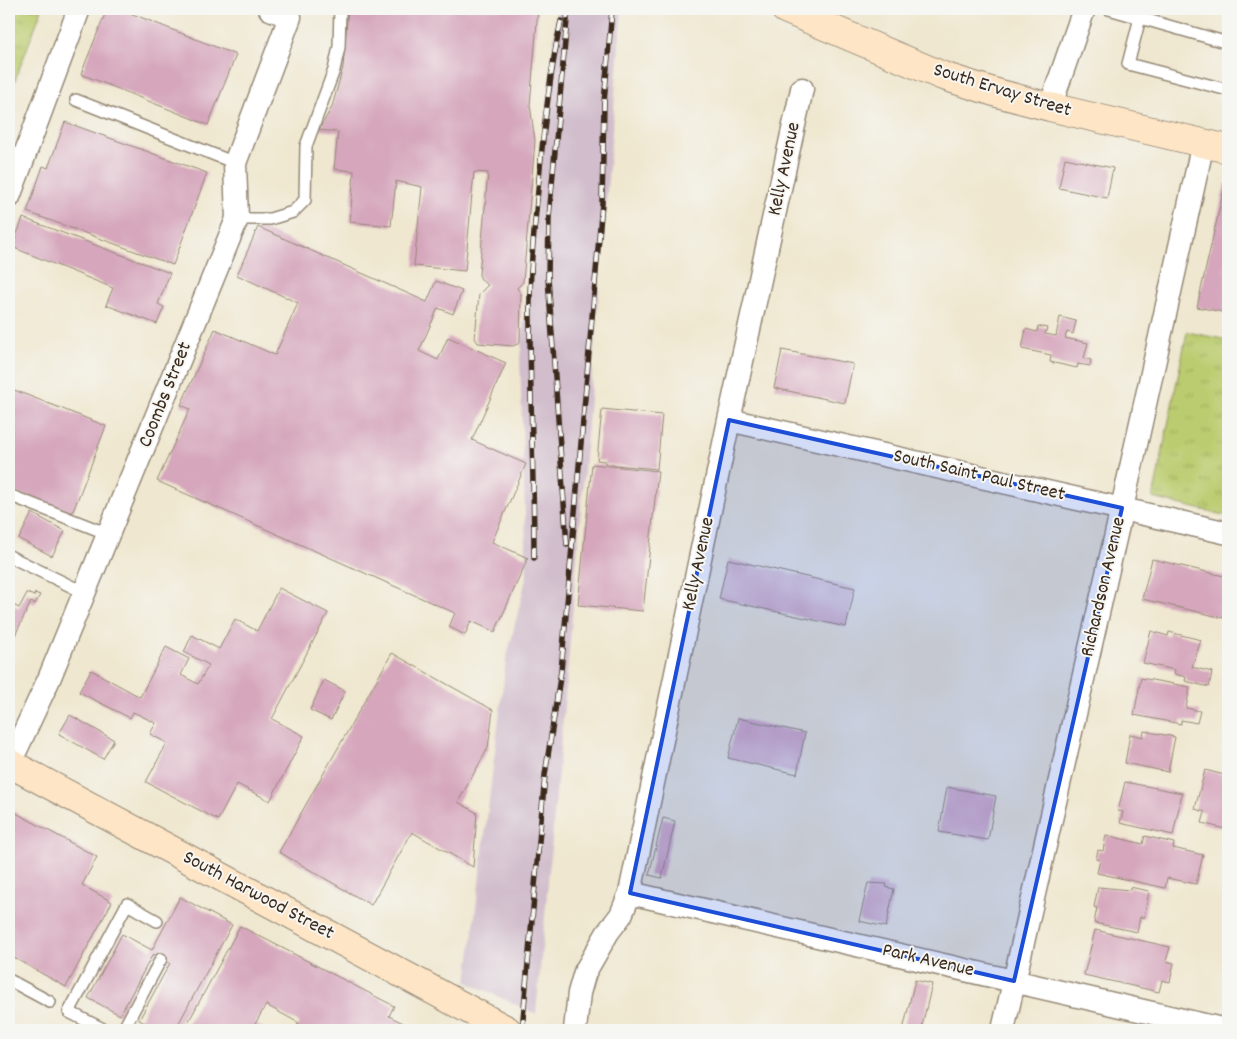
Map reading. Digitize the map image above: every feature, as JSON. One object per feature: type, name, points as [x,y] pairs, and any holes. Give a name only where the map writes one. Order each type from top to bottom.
[{"type":"street","points":[[9,197],[79,9]]},
{"type":"street","name":"South Ervay Street","points":[[785,9],[944,76],[1050,108],[1216,146]]},
{"type":"street","points":[[1050,108],[1084,9]]},
{"type":"street","name":"Coombs Street","points":[[9,764],[50,679],[237,219],[235,163],[280,13]]},
{"type":"street","name":"Kelly Avenue","points":[[575,1028],[579,993],[585,972],[608,932],[621,915],[630,893],[802,89]]},
{"type":"street","name":"Richardson Avenue","points":[[1003,1030],[1122,508],[1216,146]]},
{"type":"street","name":"South Saint Paul Street","points":[[730,420],[1228,533]]},
{"type":"street","name":"South Harwood Street","points":[[9,764],[507,1030]]},
{"type":"street","name":"Park Avenue","points":[[630,893],[1226,1030]]},
{"type":"lane","points":[[237,219],[270,219],[293,212],[305,200],[306,146],[334,70],[339,47],[340,9]]},
{"type":"lane","points":[[1109,9],[1228,43]]},
{"type":"lane","points":[[1140,18],[1128,64],[1228,90]]},
{"type":"lane","points":[[76,100],[235,163]]},
{"type":"lane","points":[[9,495],[98,530],[111,529]]},
{"type":"lane","points":[[9,556],[85,593]]},
{"type":"lane","points":[[105,1030],[68,1012],[127,904],[157,921]]},
{"type":"lane","points":[[123,1030],[161,959]]},
{"type":"lane","points":[[9,980],[50,1002]]},
{"type":"highlighted area","points":[[729,420],[1122,508],[1014,981],[630,893]]},
{"type":"shaded area","points":[[557,9],[622,9],[571,629],[536,1014],[467,982],[506,661],[527,575],[520,359]]},
{"type":"green space","points":[[9,9],[42,9],[9,96]]},
{"type":"green space","points":[[1187,332],[1228,340],[1228,516],[1153,498]]},
{"type":"building","points":[[107,9],[120,9],[236,55],[208,125],[81,74]]},
{"type":"building","points":[[348,9],[538,9],[530,105],[535,141],[523,282],[517,288],[521,294],[520,343],[513,346],[478,343],[475,338],[479,294],[488,285],[482,281],[479,275],[488,173],[474,172],[465,271],[414,266],[422,187],[396,181],[391,226],[350,222],[354,171],[334,169],[338,132],[319,130],[332,107],[343,67]]},
{"type":"building","points":[[65,122],[207,173],[173,265],[27,212],[43,166],[48,168]]},
{"type":"building","points":[[1065,158],[1113,168],[1107,198],[1059,188]]},
{"type":"building","points":[[1225,184],[1228,185],[1228,313],[1197,307]]},
{"type":"building","points":[[23,218],[170,273],[158,304],[164,307],[157,324],[106,305],[113,288],[12,247]]},
{"type":"building","points":[[258,227],[427,302],[436,281],[462,291],[453,314],[438,308],[419,351],[438,360],[448,337],[506,363],[472,440],[526,464],[492,542],[528,558],[495,632],[471,621],[465,635],[449,627],[455,613],[157,481],[190,409],[181,405],[215,329],[275,355],[298,303],[237,275]]},
{"type":"building","points":[[1060,317],[1076,321],[1073,334],[1067,332],[1065,338],[1088,343],[1084,358],[1091,360],[1090,366],[1078,364],[1077,368],[1050,362],[1051,355],[1022,349],[1026,329],[1037,332],[1038,326],[1047,328],[1045,334],[1056,336]]},
{"type":"building","points":[[782,350],[853,364],[845,403],[774,388]]},
{"type":"building","points":[[9,388],[106,426],[72,514],[9,490]]},
{"type":"building","points":[[602,409],[662,415],[657,469],[605,464],[605,461],[597,460]]},
{"type":"building","points":[[592,464],[658,471],[643,611],[578,605]]},
{"type":"building","points":[[32,513],[65,531],[52,556],[19,539]]},
{"type":"building","points":[[728,559],[855,588],[846,627],[719,599]]},
{"type":"building","points":[[1152,559],[1228,577],[1228,619],[1142,599]]},
{"type":"building","points":[[279,588],[328,613],[272,719],[304,736],[270,801],[237,784],[218,820],[146,782],[167,743],[150,734],[156,723],[133,712],[130,718],[79,692],[91,670],[140,697],[166,647],[189,659],[181,675],[198,684],[209,665],[184,652],[192,635],[219,649],[235,619],[257,631]]},
{"type":"building","points":[[27,593],[34,596],[35,593],[40,595],[35,604],[31,602],[9,648],[9,603],[19,608]]},
{"type":"building","points":[[1151,631],[1168,636],[1169,632],[1201,640],[1192,667],[1212,672],[1209,687],[1185,681],[1186,677],[1174,674],[1175,670],[1143,663]]},
{"type":"building","points":[[392,653],[493,710],[488,748],[458,802],[477,813],[473,867],[412,832],[371,905],[279,852]]},
{"type":"building","points":[[1141,678],[1190,687],[1186,708],[1200,711],[1197,723],[1181,720],[1181,724],[1134,715]]},
{"type":"building","points":[[324,680],[345,691],[331,720],[310,710]]},
{"type":"building","points":[[70,715],[114,740],[103,759],[59,734]]},
{"type":"building","points":[[738,718],[805,733],[797,774],[728,758]]},
{"type":"building","points":[[1144,731],[1175,737],[1168,772],[1125,763],[1130,734],[1143,737]]},
{"type":"building","points":[[1205,770],[1228,776],[1228,816],[1225,829],[1202,823],[1205,812],[1195,809]]},
{"type":"building","points":[[1125,782],[1182,793],[1173,835],[1120,823],[1123,812],[1118,811]]},
{"type":"building","points":[[947,787],[996,796],[988,840],[939,832]]},
{"type":"building","points":[[9,809],[97,857],[82,885],[112,902],[66,987],[9,955]]},
{"type":"building","points":[[663,818],[675,821],[662,878],[649,875]]},
{"type":"building","points":[[1106,835],[1143,844],[1145,836],[1174,843],[1173,848],[1203,855],[1196,884],[1167,878],[1165,888],[1097,873],[1100,860],[1096,859],[1098,850],[1103,851]]},
{"type":"building","points":[[868,883],[887,884],[886,887],[894,889],[886,927],[859,921]]},
{"type":"building","points":[[1098,887],[1130,890],[1130,887],[1149,891],[1144,918],[1140,917],[1137,932],[1094,923],[1097,908],[1094,907]]},
{"type":"building","points":[[180,897],[232,925],[175,1030],[159,1030],[139,1020],[170,963],[153,954],[120,1015],[88,998],[122,934],[152,950]]},
{"type":"building","points":[[240,926],[394,1006],[389,1016],[417,1030],[295,1030],[299,1023],[266,1005],[255,1024],[267,1030],[184,1030]]},
{"type":"building","points":[[1095,930],[1170,947],[1166,961],[1174,963],[1170,982],[1162,980],[1159,992],[1084,975]]},
{"type":"building","points":[[915,980],[932,984],[921,1030],[903,1030]]},
{"type":"railway","points":[[567,545],[548,278],[549,217],[568,9]]},
{"type":"railway","points":[[522,1030],[545,775],[561,671],[566,615],[602,203],[604,103],[612,9]]},
{"type":"railway","points":[[534,558],[530,349],[531,271],[544,126],[561,21]]}]
